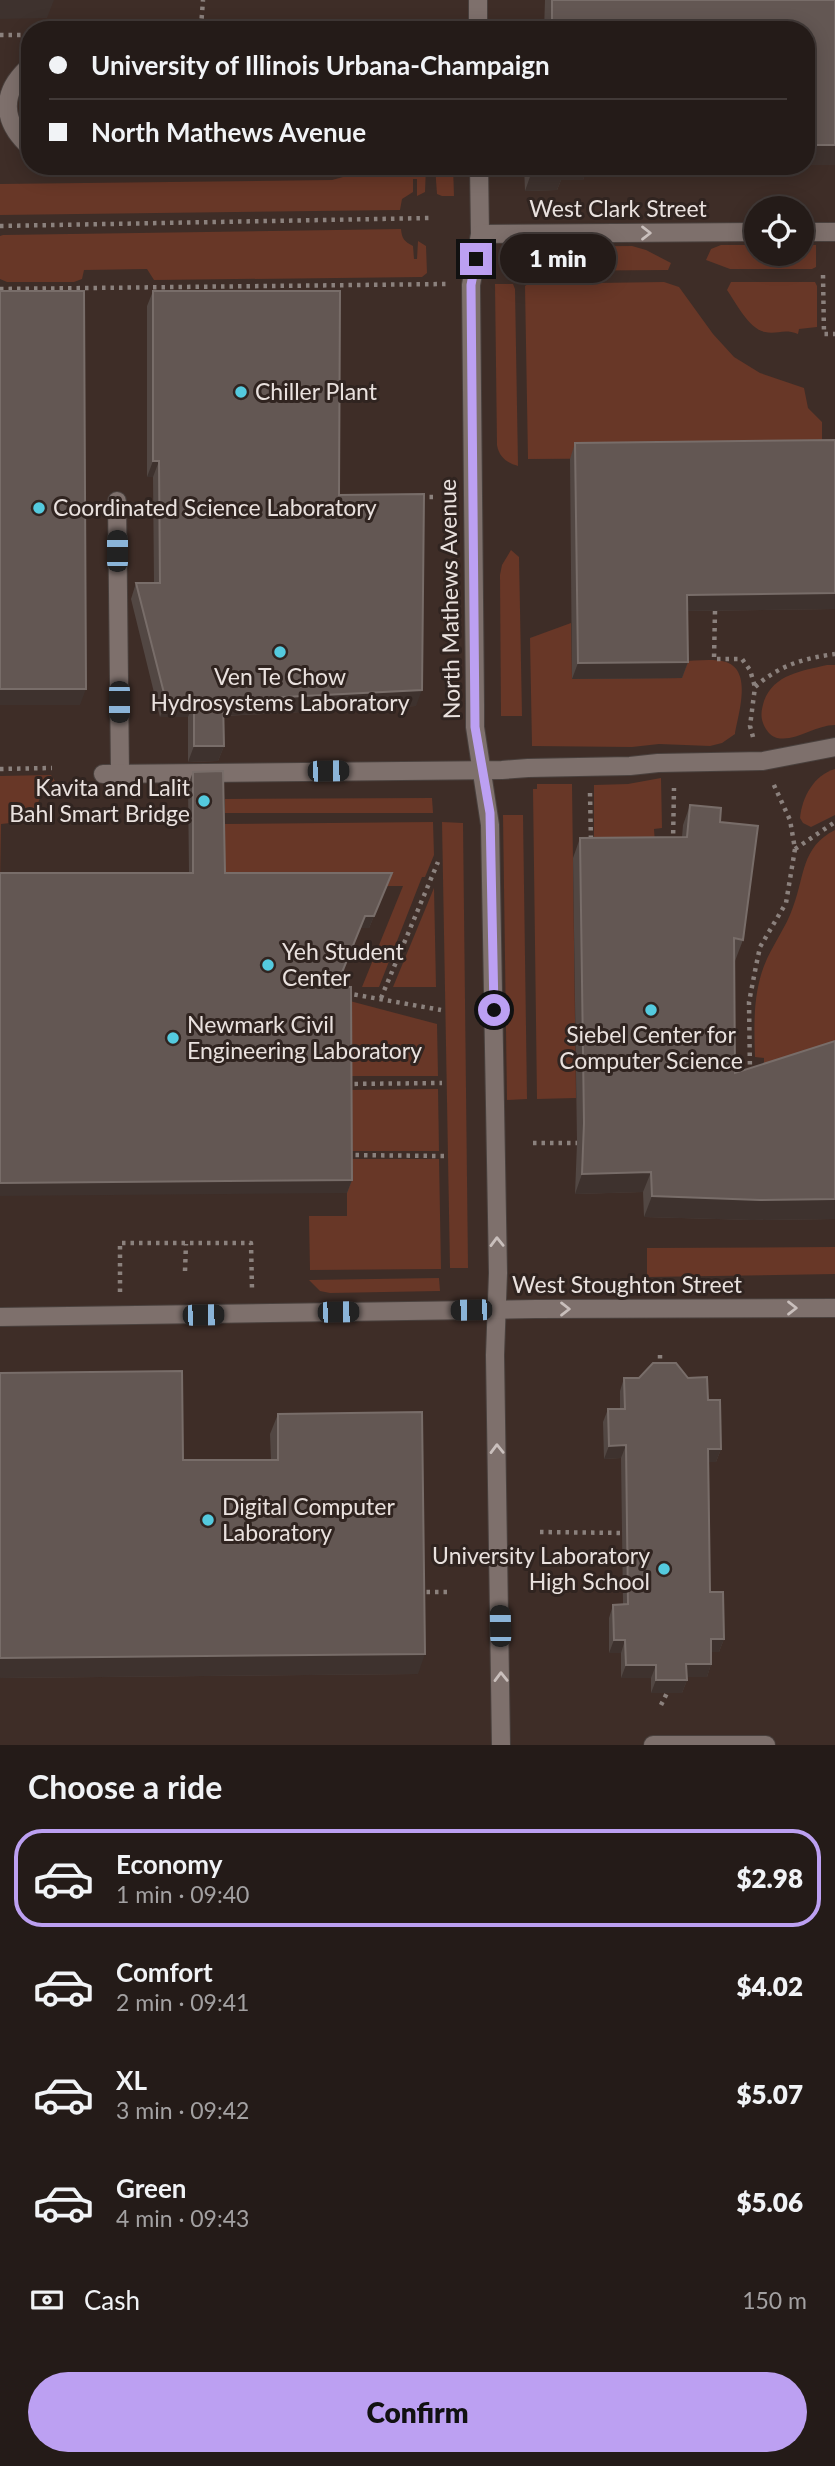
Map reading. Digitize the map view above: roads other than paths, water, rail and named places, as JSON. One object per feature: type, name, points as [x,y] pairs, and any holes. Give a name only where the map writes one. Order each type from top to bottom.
[{"type":"street","points":[[478,0],[478,21]]},
{"type":"street","points":[[21,75],[9,93],[7,110],[11,125],[21,139]]},
{"type":"street","name":"North Mathews Avenue","points":[[479,175],[480,234],[471,285],[475,715],[490,825],[498,1273],[495,1355],[500,1745]]},
{"type":"street","name":"West Clark Street","points":[[480,234],[744,232]]},
{"type":"street","points":[[814,232],[835,232]]},
{"type":"street","points":[[117,501],[111,774],[590,768],[675,762],[763,761],[835,747]]},
{"type":"street","name":"West Stoughton Street","points":[[0,1317],[835,1308]]},
{"type":"street","points":[[653,1745],[766,1745]]},
{"type":"place","name":"Chiller Plant","points":[[241,392]]},
{"type":"place","name":"Coordinated Science Laboratory","points":[[39,508]]},
{"type":"place","name":"Ven Te Chow Hydrosystems Laboratory","points":[[280,652]]},
{"type":"place","name":"Kavita and Lalit Bahl Smart Bridge","points":[[204,801]]},
{"type":"place","name":"Yeh Student Center","points":[[268,965]]},
{"type":"place","name":"Siebel Center for Computer Science","points":[[651,1010]]},
{"type":"place","name":"Newmark Civil Engineering Laboratory","points":[[173,1038]]},
{"type":"place","name":"Digital Computer Laboratory","points":[[208,1520]]},
{"type":"place","name":"University Laboratory High School","points":[[664,1569]]}]
